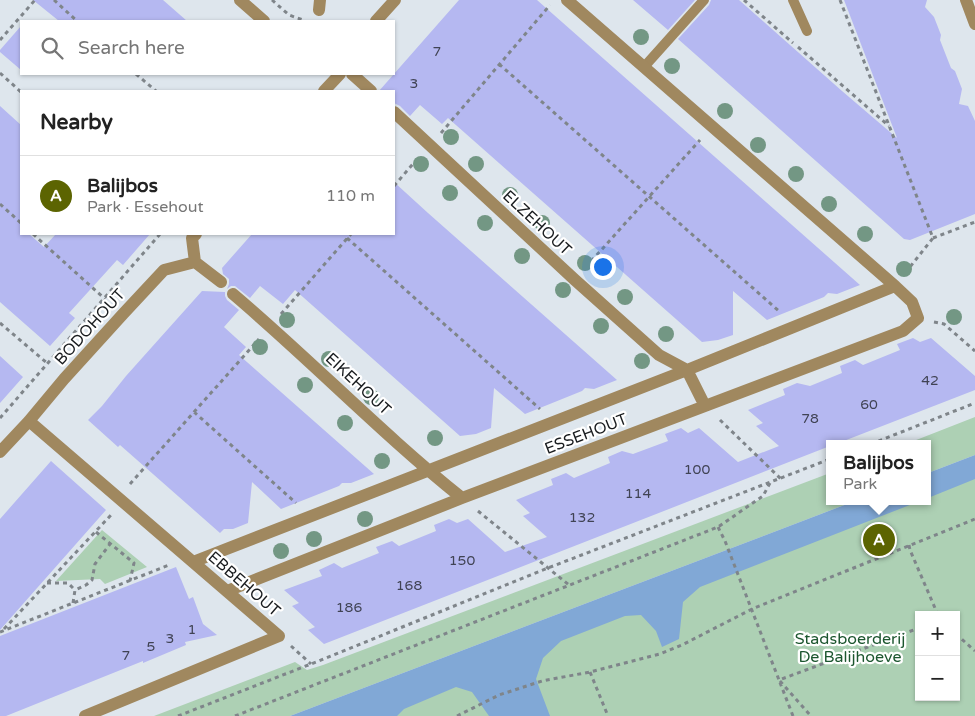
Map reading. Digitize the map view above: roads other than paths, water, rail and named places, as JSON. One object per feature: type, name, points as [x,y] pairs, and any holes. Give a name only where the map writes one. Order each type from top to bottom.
[{"type":"street","points":[[240,0],[263,20]]},
{"type":"street","points":[[377,20],[395,0]]},
{"type":"street","points":[[567,0],[896,286]]},
{"type":"street","points":[[966,0],[975,24]]},
{"type":"street","points":[[325,90],[339,75]]},
{"type":"street","points":[[353,75],[370,90]]},
{"type":"street","name":"ELZEHOUT","points":[[395,113],[659,355],[687,370]]},
{"type":"street","points":[[195,235],[192,238],[195,262],[221,282]]},
{"type":"street","name":"BODOHOUT","points":[[0,452],[164,270],[195,262]]},
{"type":"street","name":"ESSEHOUT","points":[[191,560],[311,516],[687,370],[896,286],[912,302],[918,318],[903,331],[462,498],[227,591]]},
{"type":"street","name":"EIKEHOUT","points":[[233,294],[271,326],[427,471],[462,498]]},
{"type":"street","points":[[687,370],[705,406]]},
{"type":"street","name":"EBBEHOUT","points":[[29,420],[279,636],[86,716]]},
{"type":"lane","points":[[644,67],[704,0]]},
{"type":"lane","points":[[793,0],[807,31]]},
{"type":"water","points":[[975,455],[975,479],[931,497],[931,472]]},
{"type":"water","points":[[844,505],[910,505],[700,587],[683,602],[679,639],[662,647],[656,631],[641,615],[625,616],[561,641],[543,658],[536,679],[550,716],[489,716],[472,692],[456,687],[404,709],[397,716],[290,716]]},
{"type":"place","name":"Balijbos","points":[[879,540]]},
{"type":"park label","name":"Stadsboerderij De Balijhoeve","points":[[850,648]]}]
